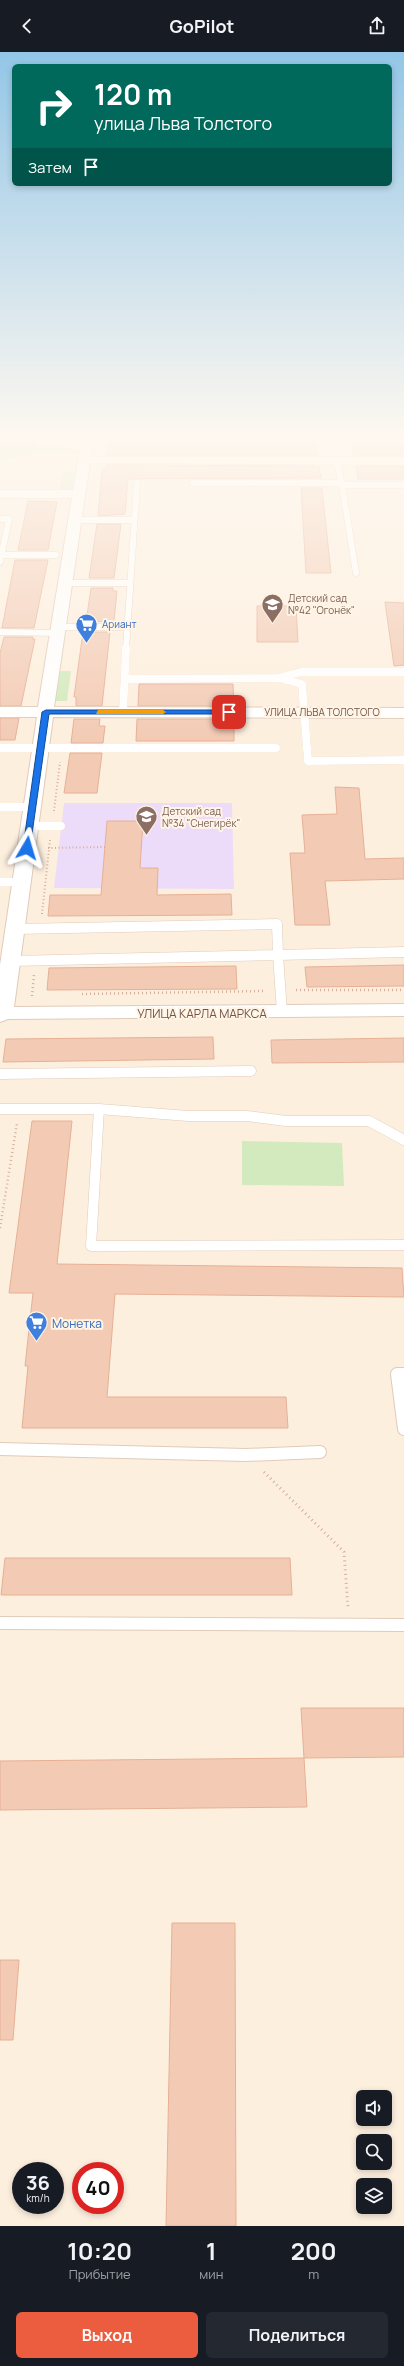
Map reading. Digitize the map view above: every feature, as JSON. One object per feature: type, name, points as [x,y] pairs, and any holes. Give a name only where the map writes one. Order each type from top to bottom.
[{"type":"street","points":[[2,1009],[11,961],[40,748],[72,536]]},
{"type":"street","name":"УЛИЦА ЛЬВА ТОЛСТОГО","points":[[0,712],[404,713]]},
{"type":"street","name":"УЛИЦА КАРЛА МАРКСА","points":[[2,1009],[31,1004],[282,1012],[404,1010]]},
{"type":"lane","points":[[6,536],[1,559],[56,555]]},
{"type":"lane","points":[[123,712],[133,536]]},
{"type":"lane","points":[[350,536],[356,573]]},
{"type":"lane","points":[[65,583],[129,584]]},
{"type":"lane","points":[[0,632],[127,627]]},
{"type":"lane","points":[[278,678],[301,672],[404,672]]},
{"type":"lane","points":[[125,678],[278,678],[302,684],[308,761],[404,760]]},
{"type":"lane","points":[[0,748],[276,748]]},
{"type":"lane","points":[[0,807],[32,807]]},
{"type":"lane","points":[[29,826],[61,826]]},
{"type":"lane","points":[[0,882],[22,882]]},
{"type":"lane","points":[[15,929],[277,924],[282,1012]]},
{"type":"lane","points":[[11,961],[404,952]]},
{"type":"lane","points":[[0,1074],[251,1071]]},
{"type":"lane","points":[[0,1109],[100,1109],[188,1116],[247,1116],[286,1122],[370,1121],[404,1140]]},
{"type":"lane","points":[[100,1109],[91,1246],[404,1245]]},
{"type":"lane","points":[[404,1374],[397,1374],[404,1429]]},
{"type":"lane","points":[[0,1449],[246,1455],[320,1452]]},
{"type":"lane","points":[[0,1623],[404,1625]]},
{"type":"path","points":[[40,928],[62,748]]},
{"type":"path","points":[[27,848],[105,847]]},
{"type":"path","points":[[31,1004],[36,961]]},
{"type":"path","points":[[79,994],[404,990]]},
{"type":"path","points":[[2,1009],[31,1004],[40,994]]},
{"type":"path","points":[[0,1228],[19,1109]]},
{"type":"path","points":[[246,1455],[344,1552],[349,1625]]},
{"type":"shaded area","name":"Детский сад №34 \"Снегирёк\"","points":[[64,803],[232,803],[234,889],[54,888]]},
{"type":"green space","points":[[56,671],[71,671],[67,701],[52,701]]},
{"type":"green space","points":[[242,1141],[342,1143],[344,1186],[242,1185]]},
{"type":"building","points":[[21,536],[51,536],[48,550],[18,550]]},
{"type":"building","points":[[95,536],[119,536],[114,578],[89,578]]},
{"type":"building","points":[[304,536],[327,536],[331,573],[306,573]]},
{"type":"building","points":[[15,560],[48,560],[34,628],[2,628]]},
{"type":"building","points":[[91,588],[113,588],[113,591],[117,591],[114,621],[86,622]]},
{"type":"building","points":[[385,602],[404,603],[404,665],[394,666]]},
{"type":"building","name":"Детский сад №42 \"Огонёк\"","points":[[257,606],[296,606],[298,642],[257,642]]},
{"type":"building","points":[[83,632],[110,632],[102,706],[76,706],[76,697],[74,697]]},
{"type":"building","points":[[4,637],[33,637],[32,639],[35,639],[21,706],[0,706],[0,653]]},
{"type":"building","points":[[139,684],[233,684],[234,706],[138,706]]},
{"type":"building","points":[[0,718],[19,718],[15,740],[0,740]]},
{"type":"building","points":[[74,719],[100,719],[99,726],[105,726],[103,743],[71,743]]},
{"type":"building","points":[[137,719],[234,719],[234,741],[136,741]]},
{"type":"building","points":[[70,753],[102,753],[97,793],[64,793]]},
{"type":"building","points":[[335,787],[359,788],[365,859],[404,858],[404,879],[325,881],[330,925],[295,925],[290,853],[305,853],[302,815],[337,814]]},
{"type":"building","points":[[107,821],[143,821],[140,868],[158,868],[157,895],[231,894],[232,915],[48,916],[50,895],[101,895]]},
{"type":"building","points":[[404,965],[404,986],[307,987],[305,967]]},
{"type":"building","points":[[236,966],[237,989],[47,990],[49,968]]},
{"type":"building","points":[[213,1037],[214,1059],[3,1062],[6,1039]]},
{"type":"building","points":[[404,1038],[404,1062],[272,1063],[271,1040]]},
{"type":"building","points":[[32,1121],[72,1121],[57,1264],[402,1268],[404,1297],[115,1294],[107,1397],[286,1397],[288,1428],[22,1428],[28,1366],[25,1366],[33,1293],[9,1293]]},
{"type":"building","points":[[5,1558],[290,1558],[292,1595],[1,1595]]},
{"type":"building","points":[[301,1708],[404,1708],[404,1757],[304,1758]]},
{"type":"building","points":[[304,1758],[307,1807],[0,1810],[0,1761]]},
{"type":"building","points":[[172,1923],[235,1923],[236,2226],[166,2226]]},
{"type":"building","points":[[0,1960],[19,1960],[13,2040],[0,2040]]},
{"type":"slow traffic","points":[[98,712],[163,712]]},
{"type":"place","name":"Детский сад №42 \"Огонёк\"","points":[[272,624]]},
{"type":"place","name":"Ариант","points":[[86,644]]},
{"type":"place","name":"Детский сад №34 \"Снегирёк\"","points":[[146,836]]},
{"type":"place","name":"Монетка","points":[[37,1342]]},
{"type":"route","points":[[27,848],[46,712],[229,712]]}]
